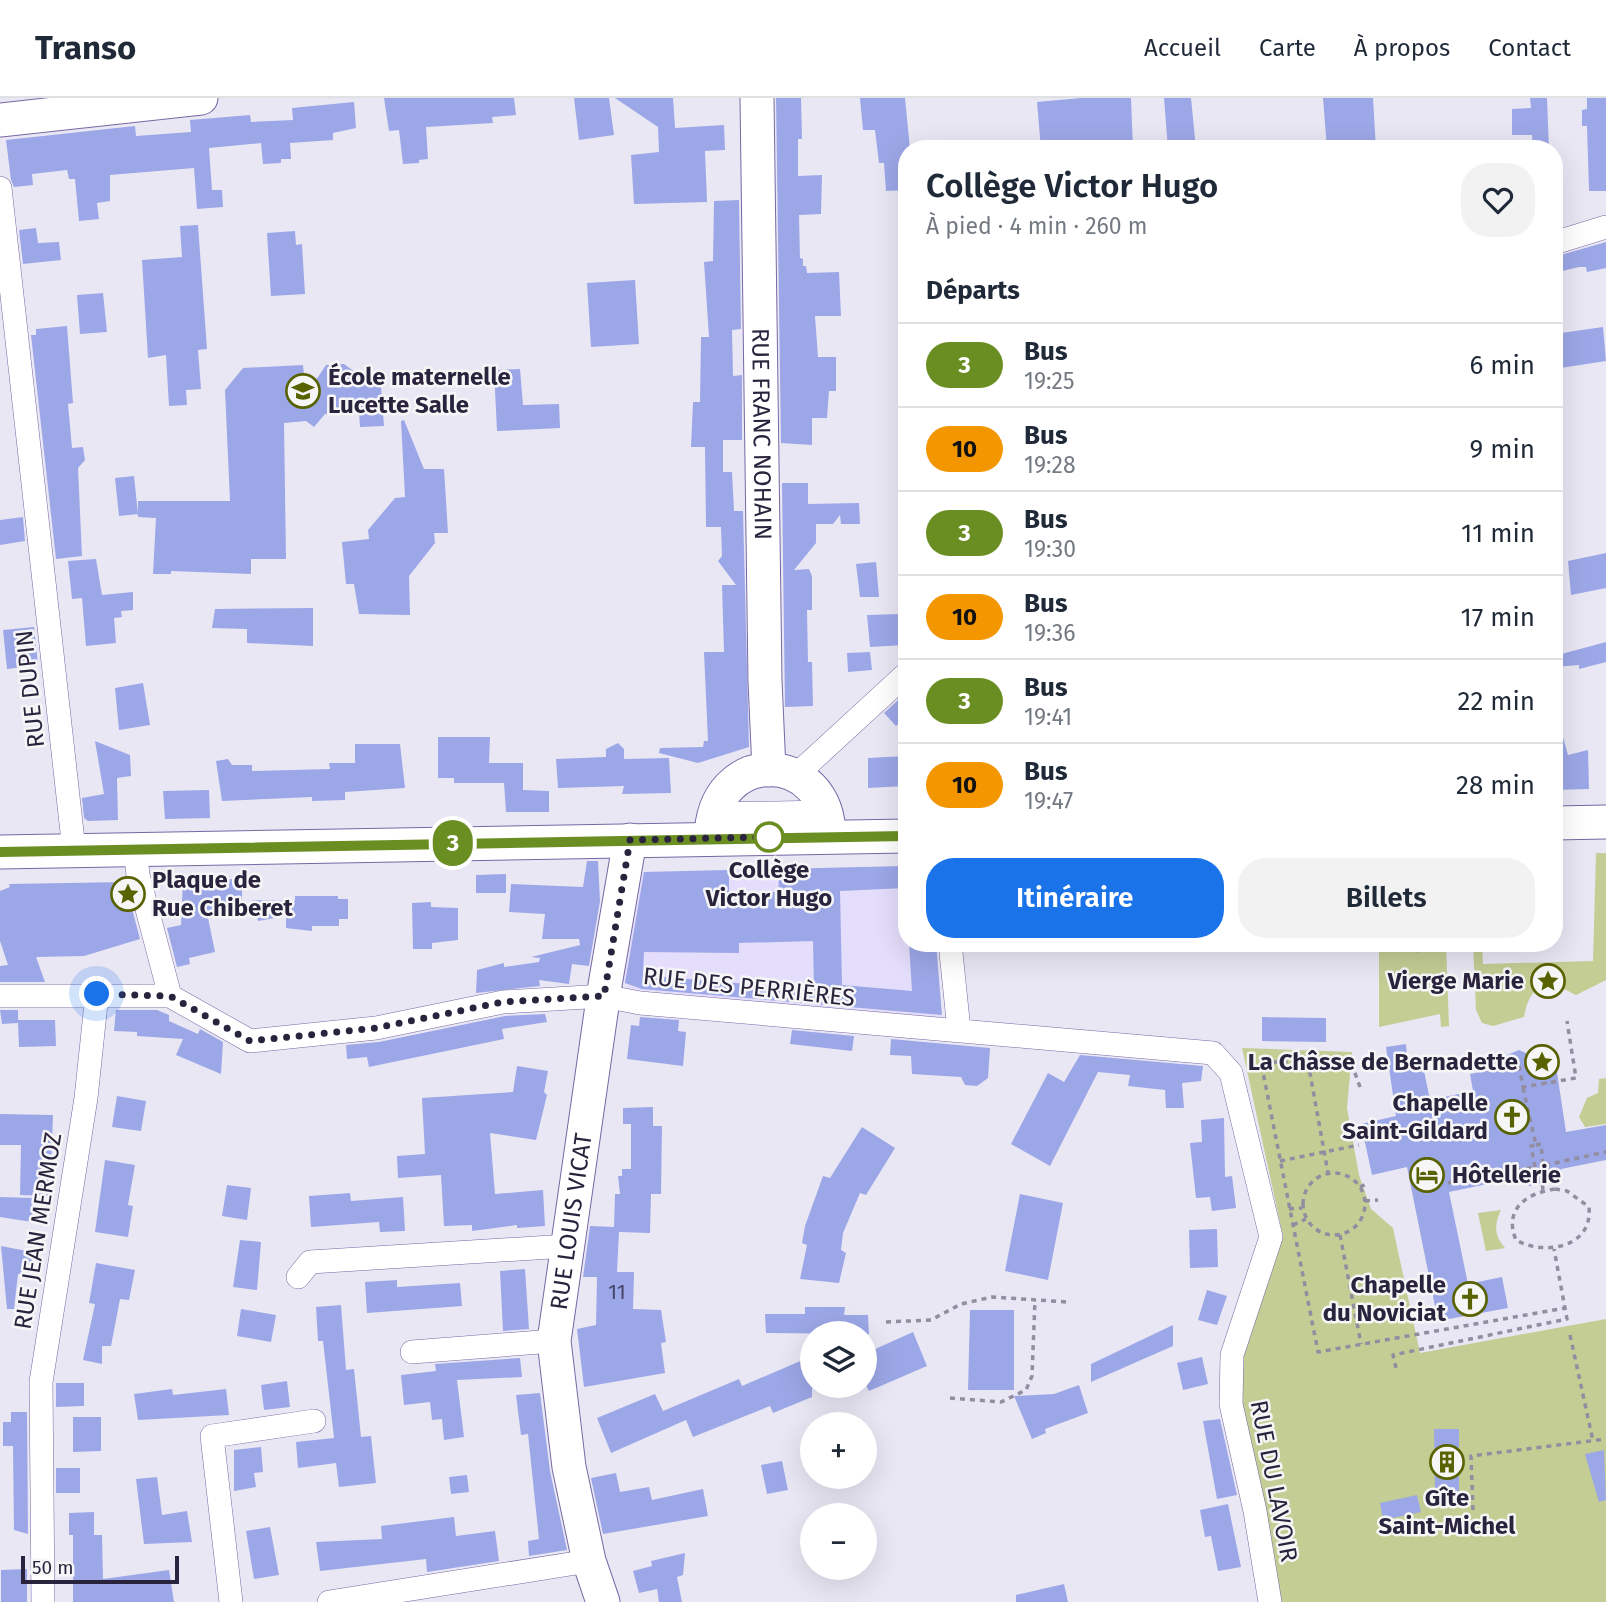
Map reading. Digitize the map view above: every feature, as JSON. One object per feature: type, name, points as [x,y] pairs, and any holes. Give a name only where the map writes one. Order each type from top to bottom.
[{"type":"street","points":[[0,120],[77,105],[201,98]]},
{"type":"street","name":"RUE FRANC NOHAIN","points":[[757,98],[765,667],[782,773]]},
{"type":"street","name":"RUE DUPIN","points":[[0,188],[74,850]]},
{"type":"street","points":[[1563,240],[1606,227]]},
{"type":"street","points":[[782,773],[898,680]]},
{"type":"street","points":[[712,826],[720,795],[734,781],[755,771],[782,773],[822,798],[828,824]]},
{"type":"street","points":[[1563,824],[1606,822]]},
{"type":"street","points":[[0,852],[630,840],[712,826],[828,824],[898,835]]},
{"type":"street","name":"RUE LOUIS VICAT","points":[[603,1602],[589,1561],[569,1467],[554,1341],[604,996],[630,840]]},
{"type":"street","points":[[135,849],[138,875],[170,996]]},
{"type":"street","points":[[951,952],[959,1030]]},
{"type":"street","name":"RUE JEAN MERMOZ","points":[[44,1602],[41,1382],[86,1098],[97,994]]},
{"type":"street","name":"RUE DES PERRIÈRES","points":[[0,996],[170,996],[250,1041],[376,1028],[503,1002],[604,996],[707,1010],[1213,1053]]},
{"type":"street","name":"RUE DU LAVOIR","points":[[1213,1053],[1231,1073],[1271,1237],[1232,1354],[1231,1404],[1255,1511],[1270,1602]]},
{"type":"street","points":[[298,1278],[310,1262],[567,1246]]},
{"type":"street","points":[[412,1352],[554,1341]]},
{"type":"street","points":[[231,1602],[212,1436],[314,1421]]},
{"type":"street","points":[[329,1602],[589,1561]]},
{"type":"path","points":[[1523,1087],[1576,1078],[1567,1021]]},
{"type":"path","points":[[1360,1087],[1351,1062],[1262,1062],[1318,1352],[1565,1308]]},
{"type":"path","points":[[1308,1062],[1328,1173]]},
{"type":"path","points":[[1536,1145],[1519,1066],[1540,1063],[1546,1084]]},
{"type":"path","points":[[1535,1167],[1531,1146],[1541,1144],[1544,1191]]},
{"type":"path","points":[[1280,1161],[1359,1145]]},
{"type":"path","points":[[1448,1183],[1606,1152]]},
{"type":"path","points":[[1328,1173],[1346,1175],[1360,1187],[1365,1201],[1362,1219],[1348,1232],[1340,1235],[1320,1233],[1306,1219],[1303,1208],[1303,1198],[1312,1182],[1328,1173]]},
{"type":"path","points":[[1360,1187],[1369,1183]]},
{"type":"path","points":[[1544,1191],[1567,1191],[1588,1207],[1590,1219],[1583,1232],[1572,1242],[1554,1249],[1526,1245],[1516,1240],[1511,1228],[1512,1216],[1518,1204],[1544,1191]]},
{"type":"path","points":[[1365,1201],[1378,1200]]},
{"type":"path","points":[[1289,1209],[1303,1208]]},
{"type":"path","points":[[1293,1225],[1306,1219]]},
{"type":"path","points":[[1340,1235],[1361,1344]]},
{"type":"path","points":[[1396,1368],[1393,1356],[1567,1319],[1554,1249]]},
{"type":"path","points":[[886,1322],[931,1320],[961,1304],[992,1297],[1067,1301]]},
{"type":"path","points":[[950,1398],[1000,1402],[1026,1390],[1032,1376],[1035,1300]]},
{"type":"path","points":[[1570,1335],[1593,1441]]},
{"type":"path","points":[[1474,1510],[1471,1456],[1606,1439]]},
{"type":"shaded area","name":"Collège Victor Hugo","points":[[898,866],[898,952],[938,952],[942,1020],[629,989],[621,979],[634,899],[639,898],[638,872]]},
{"type":"green space","points":[[1596,853],[1606,853],[1606,980],[1576,995],[1552,983],[1545,985],[1532,995],[1524,1017],[1493,1026],[1482,1023],[1476,1010],[1473,952],[1482,952],[1483,964],[1593,961]]},
{"type":"green space","points":[[1379,952],[1446,952],[1449,1026],[1441,1027],[1440,1014],[1379,1027]]},
{"type":"green space","points":[[1242,1048],[1352,1052],[1347,1108],[1359,1175],[1371,1209],[1393,1228],[1420,1353],[1606,1319],[1606,1602],[1277,1602],[1237,1374],[1283,1236]]},
{"type":"green space","points":[[1606,1078],[1606,1124],[1585,1127],[1579,1117],[1587,1098],[1598,1093],[1599,1079]]},
{"type":"green space","points":[[1501,1210],[1496,1230],[1505,1248],[1486,1251],[1478,1213]]},
{"type":"building","points":[[384,98],[514,98],[516,115],[492,117],[493,123],[426,127],[428,159],[419,160],[419,163],[403,164],[399,130],[389,131]]},
{"type":"building","points":[[574,98],[609,98],[614,135],[579,140]]},
{"type":"building","points":[[615,98],[673,98],[675,128],[724,125],[725,150],[705,151],[707,202],[634,204],[631,155],[659,152],[658,127]]},
{"type":"building","points":[[776,98],[801,98],[802,139],[798,139],[798,176],[822,175],[821,214],[799,215],[800,258],[803,259],[807,273],[839,272],[841,316],[815,316],[818,357],[836,357],[836,391],[829,391],[827,418],[812,418],[812,445],[781,443]]},
{"type":"building","points":[[860,98],[905,98],[909,140],[898,140],[898,190],[886,191],[884,163],[879,163],[875,130],[863,130]]},
{"type":"building","points":[[1081,98],[1131,98],[1133,140],[1040,140],[1037,102]]},
{"type":"building","points":[[1164,98],[1191,98],[1195,140],[1167,140]]},
{"type":"building","points":[[1323,98],[1373,98],[1375,140],[1326,140]]},
{"type":"building","points":[[1530,98],[1547,98],[1549,140],[1532,140],[1532,135],[1512,135],[1512,109],[1531,108]]},
{"type":"building","points":[[1587,98],[1606,98],[1606,191],[1589,191],[1587,126],[1582,126],[1582,110],[1587,109]]},
{"type":"building","points":[[354,102],[356,128],[333,133],[333,140],[290,143],[291,159],[281,159],[281,163],[263,164],[261,143],[209,148],[212,190],[222,190],[223,207],[197,209],[194,168],[110,175],[110,201],[97,203],[99,219],[79,221],[75,179],[69,179],[67,170],[32,174],[33,185],[14,187],[11,180],[6,140],[135,126],[136,136],[191,132],[190,120],[250,115],[251,122],[293,120],[292,108]]},
{"type":"building","points":[[739,200],[741,329],[732,330],[733,376],[742,375],[742,440],[723,440],[723,472],[732,472],[734,511],[743,511],[749,747],[698,763],[659,753],[660,748],[703,747],[704,741],[708,741],[704,652],[724,652],[722,585],[736,585],[718,561],[722,556],[721,527],[706,527],[705,447],[691,447],[693,402],[700,402],[701,337],[709,337],[704,262],[713,261],[714,201]]},
{"type":"building","points":[[198,225],[207,349],[198,350],[201,389],[186,390],[187,405],[169,406],[166,355],[148,358],[142,260],[182,257],[180,226]]},
{"type":"building","points":[[36,228],[38,243],[59,242],[61,260],[23,264],[19,230]]},
{"type":"building","points":[[295,231],[296,245],[302,244],[305,294],[271,296],[267,233]]},
{"type":"building","points":[[1606,242],[1606,268],[1587,272],[1586,267],[1579,267],[1563,271],[1563,254]]},
{"type":"building","points":[[635,280],[639,344],[591,347],[587,283]]},
{"type":"building","points":[[103,293],[107,332],[80,334],[77,295]]},
{"type":"building","points":[[67,326],[73,403],[68,404],[72,448],[83,447],[85,460],[78,468],[82,556],[56,559],[31,335],[36,335],[36,329]]},
{"type":"building","points":[[1603,327],[1606,361],[1563,368],[1563,333]]},
{"type":"building","points":[[344,364],[359,375],[380,374],[384,426],[360,427],[359,411],[325,414],[314,427],[306,421],[284,423],[286,559],[251,559],[251,574],[171,571],[171,574],[153,574],[156,518],[138,517],[138,501],[230,501],[225,390],[243,368],[303,365],[306,395],[326,365]]},
{"type":"building","points":[[520,369],[523,405],[559,404],[560,428],[497,431],[494,370]]},
{"type":"building","points":[[404,420],[424,469],[444,469],[448,533],[434,533],[435,543],[409,576],[410,615],[359,614],[354,584],[346,584],[342,542],[369,539],[368,530],[395,498],[405,497],[401,421]]},
{"type":"building","points":[[134,476],[138,514],[119,516],[115,478]]},
{"type":"building","points":[[782,483],[808,483],[808,504],[859,503],[860,524],[841,524],[840,515],[833,524],[816,524],[816,543],[794,570],[809,569],[812,576],[812,610],[807,610],[808,662],[812,662],[813,706],[785,707]]},
{"type":"building","points":[[23,517],[25,541],[0,545],[0,520]]},
{"type":"building","points":[[1606,553],[1606,588],[1571,595],[1568,561]]},
{"type":"building","points":[[96,559],[102,595],[133,592],[133,610],[121,611],[122,617],[114,618],[116,643],[86,646],[82,598],[72,599],[68,561]]},
{"type":"building","points":[[876,562],[879,597],[860,597],[856,564]]},
{"type":"building","points":[[313,608],[313,646],[247,643],[247,629],[212,628],[215,609]]},
{"type":"building","points":[[898,614],[898,645],[870,647],[867,615]]},
{"type":"building","points":[[34,627],[38,665],[7,669],[3,630]]},
{"type":"building","points":[[1606,642],[1606,662],[1579,669],[1579,665],[1563,666],[1563,654]]},
{"type":"building","points":[[870,652],[872,670],[848,672],[847,653]]},
{"type":"building","points":[[143,683],[150,725],[119,730],[115,688]]},
{"type":"building","points":[[898,700],[896,726],[884,713]]},
{"type":"building","points":[[438,737],[490,737],[489,763],[523,763],[523,790],[549,791],[549,812],[506,812],[504,783],[454,783],[454,778],[438,778]]},
{"type":"building","points":[[1563,737],[1568,755],[1588,750],[1589,789],[1563,790]]},
{"type":"building","points":[[95,741],[130,755],[131,776],[117,778],[118,820],[88,821],[84,818],[82,798],[104,794]]},
{"type":"building","points":[[618,743],[624,749],[624,759],[669,758],[671,793],[622,794],[624,786],[558,788],[556,759],[606,757],[606,749]]},
{"type":"building","points":[[355,744],[400,744],[405,788],[345,792],[345,800],[312,801],[312,797],[222,801],[216,761],[228,759],[232,765],[252,765],[252,771],[330,769],[329,763],[355,763]]},
{"type":"building","points":[[898,756],[898,786],[868,788],[868,758]]},
{"type":"building","points":[[209,790],[210,818],[165,819],[163,791]]},
{"type":"building","points":[[587,861],[598,861],[600,901],[589,966],[572,964],[569,984],[539,980],[540,986],[476,993],[477,970],[504,963],[504,967],[539,962],[540,958],[531,957],[580,945],[579,939],[542,939],[545,914],[509,912],[511,884],[583,887]]},
{"type":"building","name":"Collège Victor Hugo","points":[[898,866],[898,888],[840,891],[842,985],[912,991],[910,952],[937,952],[942,1015],[642,989],[625,983],[644,872],[729,870],[729,900],[765,899],[764,892],[779,892],[778,869]],"holes":[[[813,941],[814,990],[643,975],[644,952],[739,953],[739,943]]]},
{"type":"building","points":[[506,874],[506,893],[476,893],[476,875]]},
{"type":"building","points":[[242,879],[242,907],[222,907],[222,916],[208,918],[215,952],[189,958],[190,964],[177,967],[167,928],[181,925],[183,880]]},
{"type":"building","points":[[125,882],[140,939],[84,956],[36,957],[45,982],[0,982],[0,966],[8,965],[0,941],[0,891],[10,887],[9,884]]},
{"type":"building","points":[[295,896],[338,896],[338,899],[348,899],[348,919],[339,919],[339,926],[312,926],[312,931],[286,928],[286,916],[258,921],[252,900],[295,901]]},
{"type":"building","points":[[431,902],[431,907],[458,908],[458,940],[432,943],[432,949],[413,949],[412,903]]},
{"type":"building","points":[[0,1010],[18,1010],[18,1020],[55,1020],[56,1046],[19,1047],[18,1023],[2,1024]]},
{"type":"building","points":[[116,1010],[157,1010],[169,1015],[169,1021],[198,1034],[200,1029],[223,1042],[221,1074],[176,1055],[183,1039],[137,1036],[137,1032],[114,1031]]},
{"type":"building","points":[[545,1014],[547,1022],[502,1029],[504,1039],[369,1067],[367,1057],[347,1059],[346,1045],[379,1042],[505,1016]]},
{"type":"building","points":[[640,1017],[679,1020],[678,1031],[686,1032],[683,1066],[627,1059],[631,1025],[639,1026]]},
{"type":"building","points":[[1262,1017],[1326,1018],[1326,1042],[1262,1041]]},
{"type":"building","points":[[792,1030],[854,1036],[852,1051],[790,1044]]},
{"type":"building","points":[[891,1039],[990,1048],[988,1078],[977,1086],[965,1085],[961,1077],[912,1074],[911,1056],[890,1055]]},
{"type":"building","points":[[1406,1044],[1408,1069],[1423,1066],[1430,1100],[1473,1091],[1470,1074],[1496,1069],[1490,1062],[1519,1050],[1528,1054],[1539,1046],[1551,1051],[1555,1059],[1566,1132],[1606,1125],[1606,1160],[1561,1169],[1562,1173],[1557,1175],[1558,1180],[1529,1186],[1521,1177],[1449,1192],[1468,1284],[1502,1277],[1508,1308],[1438,1321],[1407,1167],[1372,1175],[1361,1124],[1396,1116],[1386,1047]]},
{"type":"building","points":[[1080,1055],[1203,1066],[1201,1081],[1182,1083],[1184,1108],[1166,1108],[1165,1090],[1128,1086],[1130,1075],[1098,1072],[1050,1166],[1011,1144],[1048,1073],[1064,1082]]},
{"type":"building","points":[[517,1066],[548,1071],[544,1092],[547,1095],[536,1140],[490,1133],[495,1194],[543,1190],[545,1226],[517,1228],[517,1225],[472,1231],[472,1225],[444,1226],[441,1175],[398,1178],[397,1156],[425,1154],[422,1098],[513,1092]]},
{"type":"building","points":[[117,1096],[146,1101],[141,1131],[112,1127]]},
{"type":"building","points":[[653,1107],[653,1126],[662,1126],[661,1194],[651,1194],[650,1233],[619,1232],[617,1272],[634,1272],[633,1309],[661,1310],[666,1342],[661,1343],[665,1373],[584,1387],[577,1329],[596,1325],[597,1277],[583,1277],[590,1226],[614,1227],[615,1194],[620,1194],[618,1176],[622,1176],[622,1169],[631,1169],[631,1124],[623,1124],[623,1108]]},
{"type":"building","points":[[0,1114],[53,1115],[50,1196],[20,1195],[21,1145],[0,1145]]},
{"type":"building","points":[[1224,1118],[1225,1177],[1232,1176],[1236,1208],[1212,1211],[1210,1197],[1196,1198],[1190,1143],[1202,1142],[1201,1120]]},
{"type":"building","points":[[862,1127],[895,1148],[866,1195],[860,1193],[843,1233],[841,1250],[846,1253],[839,1283],[800,1279],[807,1245],[802,1243],[805,1226],[823,1176],[830,1178]]},
{"type":"building","points":[[105,1160],[135,1165],[128,1205],[133,1206],[128,1237],[95,1232]]},
{"type":"building","points":[[227,1185],[251,1188],[247,1220],[222,1216]]},
{"type":"building","points":[[350,1193],[351,1201],[403,1197],[405,1231],[380,1232],[379,1222],[311,1227],[309,1196]]},
{"type":"building","points":[[1020,1194],[1063,1203],[1048,1280],[1005,1271]]},
{"type":"building","points":[[0,1197],[33,1198],[32,1222],[0,1217]]},
{"type":"building","points":[[1217,1229],[1218,1267],[1190,1268],[1189,1230]]},
{"type":"building","points":[[240,1240],[261,1242],[257,1290],[233,1287]]},
{"type":"building","points":[[1,1246],[32,1252],[32,1274],[18,1274],[14,1309],[7,1309]]},
{"type":"building","points":[[96,1263],[135,1270],[129,1300],[120,1299],[111,1346],[102,1346],[102,1364],[83,1360],[95,1304],[89,1303]]},
{"type":"building","points":[[525,1269],[529,1329],[503,1331],[500,1271]]},
{"type":"building","points":[[397,1280],[397,1287],[460,1283],[462,1306],[367,1313],[365,1282]]},
{"type":"building","points":[[1207,1290],[1227,1296],[1217,1325],[1198,1320]]},
{"type":"building","points":[[341,1305],[346,1370],[354,1369],[361,1437],[371,1436],[376,1483],[339,1487],[336,1463],[298,1468],[296,1442],[334,1438],[323,1341],[318,1341],[316,1307]]},
{"type":"building","points":[[805,1307],[845,1307],[844,1315],[868,1315],[868,1321],[800,1321],[800,1333],[766,1333],[765,1314],[805,1314]]},
{"type":"building","points":[[241,1309],[276,1315],[271,1342],[237,1336]]},
{"type":"building","points":[[970,1310],[1014,1310],[1014,1390],[968,1390]]},
{"type":"building","points":[[1173,1325],[1173,1346],[1091,1382],[1091,1364]]},
{"type":"building","points":[[913,1332],[927,1366],[877,1388],[877,1348]]},
{"type":"building","points":[[1202,1357],[1208,1384],[1183,1390],[1177,1363]]},
{"type":"building","points":[[520,1358],[522,1377],[457,1380],[464,1437],[444,1440],[442,1419],[432,1420],[430,1402],[404,1405],[401,1375],[436,1371],[435,1364]]},
{"type":"building","points":[[800,1361],[800,1398],[810,1398],[773,1413],[770,1406],[693,1437],[686,1420],[611,1453],[597,1418],[655,1394],[663,1411],[739,1379],[742,1386]]},
{"type":"building","points":[[287,1381],[290,1407],[264,1410],[261,1385]]},
{"type":"building","points":[[56,1383],[84,1383],[84,1406],[56,1407]]},
{"type":"building","points":[[1079,1385],[1088,1413],[1045,1429],[1046,1433],[1032,1439],[1014,1396],[1054,1394]]},
{"type":"building","points":[[172,1389],[173,1395],[226,1389],[229,1415],[138,1420],[134,1394]]},
{"type":"building","points":[[540,1393],[550,1471],[567,1550],[529,1556],[528,1541],[539,1539],[528,1434],[521,1435],[516,1395]]},
{"type":"building","points":[[11,1412],[27,1412],[28,1534],[14,1530],[13,1446],[3,1446],[3,1422],[11,1422]]},
{"type":"building","points":[[73,1417],[101,1417],[101,1451],[73,1452]]},
{"type":"building","points":[[1220,1419],[1237,1495],[1217,1499],[1203,1421]]},
{"type":"building","name":"Gîte Saint-Michel","points":[[1434,1429],[1459,1429],[1459,1496],[1435,1495]]},
{"type":"building","points":[[261,1447],[263,1472],[254,1473],[256,1487],[234,1491],[234,1450]]},
{"type":"building","points":[[1604,1450],[1606,1500],[1599,1502],[1585,1454]]},
{"type":"building","points":[[782,1461],[788,1490],[767,1494],[761,1465]]},
{"type":"building","points":[[56,1468],[80,1468],[80,1493],[56,1493]]},
{"type":"building","points":[[616,1473],[620,1492],[649,1487],[652,1500],[703,1489],[708,1516],[603,1534],[591,1478]]},
{"type":"building","points":[[467,1475],[469,1492],[451,1494],[449,1477]]},
{"type":"building","points":[[157,1477],[162,1515],[187,1511],[192,1542],[144,1544],[136,1479]]},
{"type":"building","points":[[1417,1495],[1421,1512],[1383,1520],[1380,1503]]},
{"type":"building","points":[[1228,1504],[1241,1567],[1218,1571],[1211,1536],[1205,1537],[1200,1510]]},
{"type":"building","points":[[94,1512],[94,1535],[102,1535],[103,1579],[169,1570],[174,1602],[73,1602],[73,1535],[69,1535],[69,1513]]},
{"type":"building","points":[[454,1517],[456,1536],[495,1531],[499,1561],[427,1572],[426,1559],[320,1571],[316,1542],[382,1539],[381,1526]]},
{"type":"building","points":[[270,1527],[279,1575],[254,1579],[246,1531]]},
{"type":"building","points":[[685,1553],[683,1575],[677,1577],[682,1602],[659,1602],[657,1589],[639,1593],[633,1571],[652,1566],[651,1561]]},
{"type":"building","points":[[27,1569],[27,1602],[1,1602],[1,1570]]},
{"type":"building","points":[[1064,1584],[1068,1602],[1016,1602],[1016,1595]]},
{"type":"bus line","name":"3","points":[[0,852],[898,836]]},
{"type":"place","name":"École maternelle Lucette Salle","points":[[303,391]]},
{"type":"place","name":"Collège Victor Hugo","points":[[769,837]]},
{"type":"place","name":"Plaque de Rue Chiberet","points":[[128,894]]},
{"type":"place","name":"Vierge Marie","points":[[1548,981]]},
{"type":"place","name":"La Châsse de Bernadette","points":[[1542,1062]]},
{"type":"place","name":"Chapelle Saint-Gildard","points":[[1512,1117]]},
{"type":"place","name":"Hôtellerie","points":[[1427,1175]]},
{"type":"place","name":"Chapelle du Noviciat","points":[[1470,1299]]},
{"type":"place","name":"Gîte Saint-Michel","points":[[1447,1462]]},
{"type":"route","points":[[97,994],[170,996],[250,1041],[376,1028],[503,1002],[604,996],[630,840],[769,837]]}]
